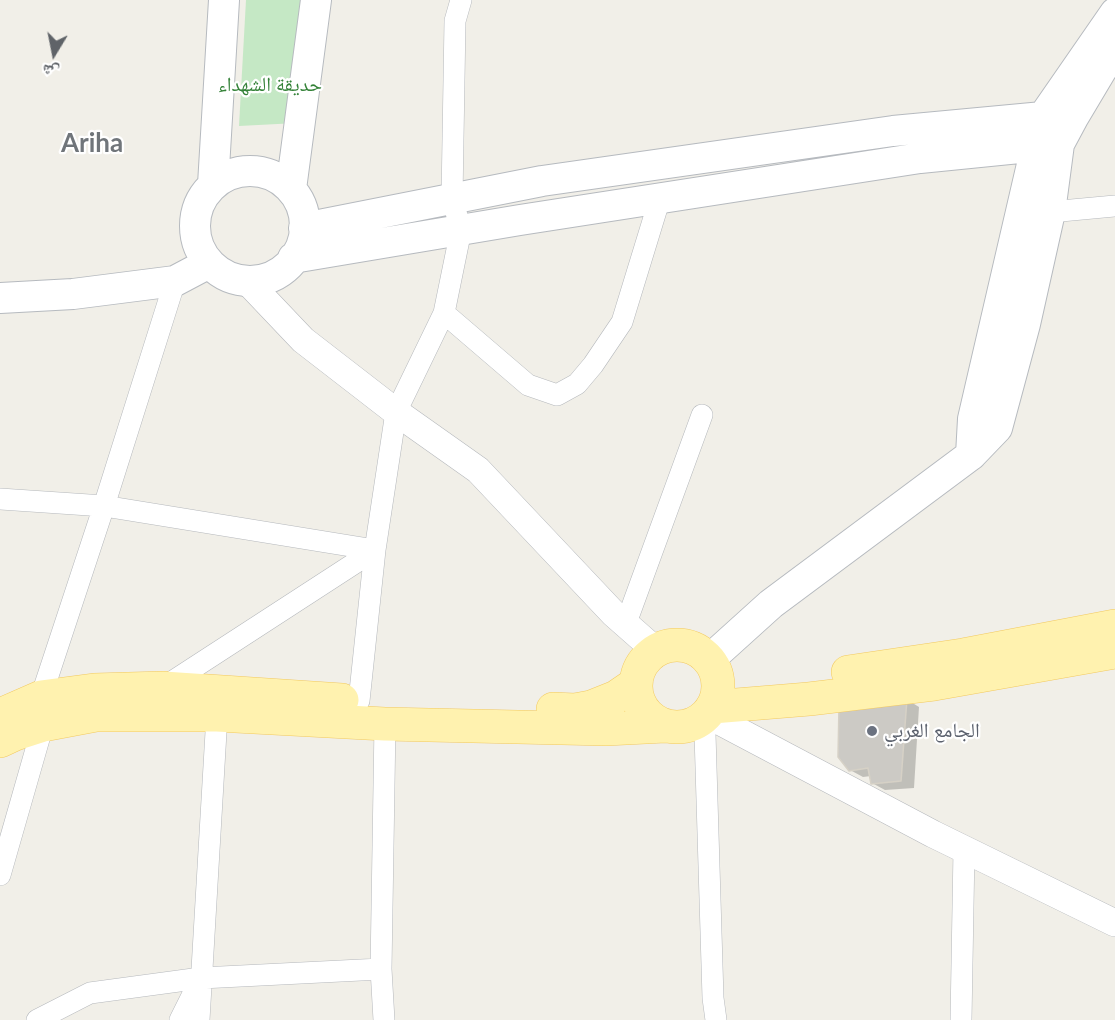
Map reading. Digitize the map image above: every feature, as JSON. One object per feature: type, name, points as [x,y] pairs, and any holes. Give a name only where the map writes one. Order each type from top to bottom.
[{"type":"main road","points":[[213,184],[224,0]]},
{"type":"main road","points":[[291,189],[316,0]]},
{"type":"main road","points":[[0,715],[42,711],[96,716],[217,715],[385,724],[606,729],[691,725],[771,604],[971,455],[997,428],[1025,324],[1050,212],[1048,145],[1043,117],[1115,13]]},
{"type":"main road","points":[[971,455],[973,419],[1048,145],[1074,116],[1102,69],[1115,54]]},
{"type":"main road","points":[[304,228],[542,181],[893,131],[1074,116]]},
{"type":"main road","points":[[293,258],[920,158],[1048,145]]},
{"type":"main road","points":[[244,171],[261,172],[278,178],[291,189],[299,202],[304,218],[304,233],[290,263],[276,274],[258,280],[240,280],[223,274],[209,263],[199,248],[195,231],[196,214],[202,198],[213,184],[228,175],[244,171]]},
{"type":"main road","points":[[0,298],[73,294],[175,281],[209,263]]},
{"type":"main road","points":[[709,697],[806,678],[963,655],[1115,626]]},
{"type":"main road","points":[[665,726],[652,720],[636,698],[635,684],[638,670],[645,658],[655,650],[668,645],[696,648],[709,697]]},
{"type":"main road","points":[[709,697],[809,699],[934,684],[1115,652]]},
{"type":"main road","points":[[0,741],[15,734],[42,711],[94,690],[163,688],[359,701],[575,710],[591,707],[616,697],[635,684]]},
{"type":"street","points":[[359,701],[375,550],[396,412],[444,313],[461,230],[452,198],[455,21],[461,0]]},
{"type":"street","points":[[444,313],[528,385],[557,395],[577,384],[622,322],[660,198]]},
{"type":"street","points":[[1050,212],[1115,206]]},
{"type":"street","points":[[246,280],[303,340],[396,412],[478,470],[613,613],[655,650]]},
{"type":"street","points":[[0,875],[42,711],[175,281]]},
{"type":"street","points":[[626,623],[702,416]]},
{"type":"street","points":[[0,499],[104,507],[375,550]]},
{"type":"street","points":[[163,688],[375,550]]},
{"type":"street","points":[[716,1020],[712,998],[705,734],[709,697],[964,850],[1110,914]]},
{"type":"street","points":[[199,1020],[217,715]]},
{"type":"street","points":[[384,1020],[381,969],[385,724]]},
{"type":"street","points":[[961,1020],[964,850]]},
{"type":"street","points":[[37,1020],[90,993],[201,978],[381,969]]},
{"type":"street","points":[[180,1020],[201,978]]},
{"type":"green space","name":"حديقة الشهداء","points":[[246,0],[303,0],[297,123],[239,126]]},
{"type":"building","name":"الجامع الغربي","points":[[907,698],[901,781],[871,784],[868,768],[849,771],[838,757],[839,705]]},
{"type":"place","name":"الجامع الغربي","points":[[872,731]]},
{"type":"district","name":"Ariha","points":[[92,144]]}]
